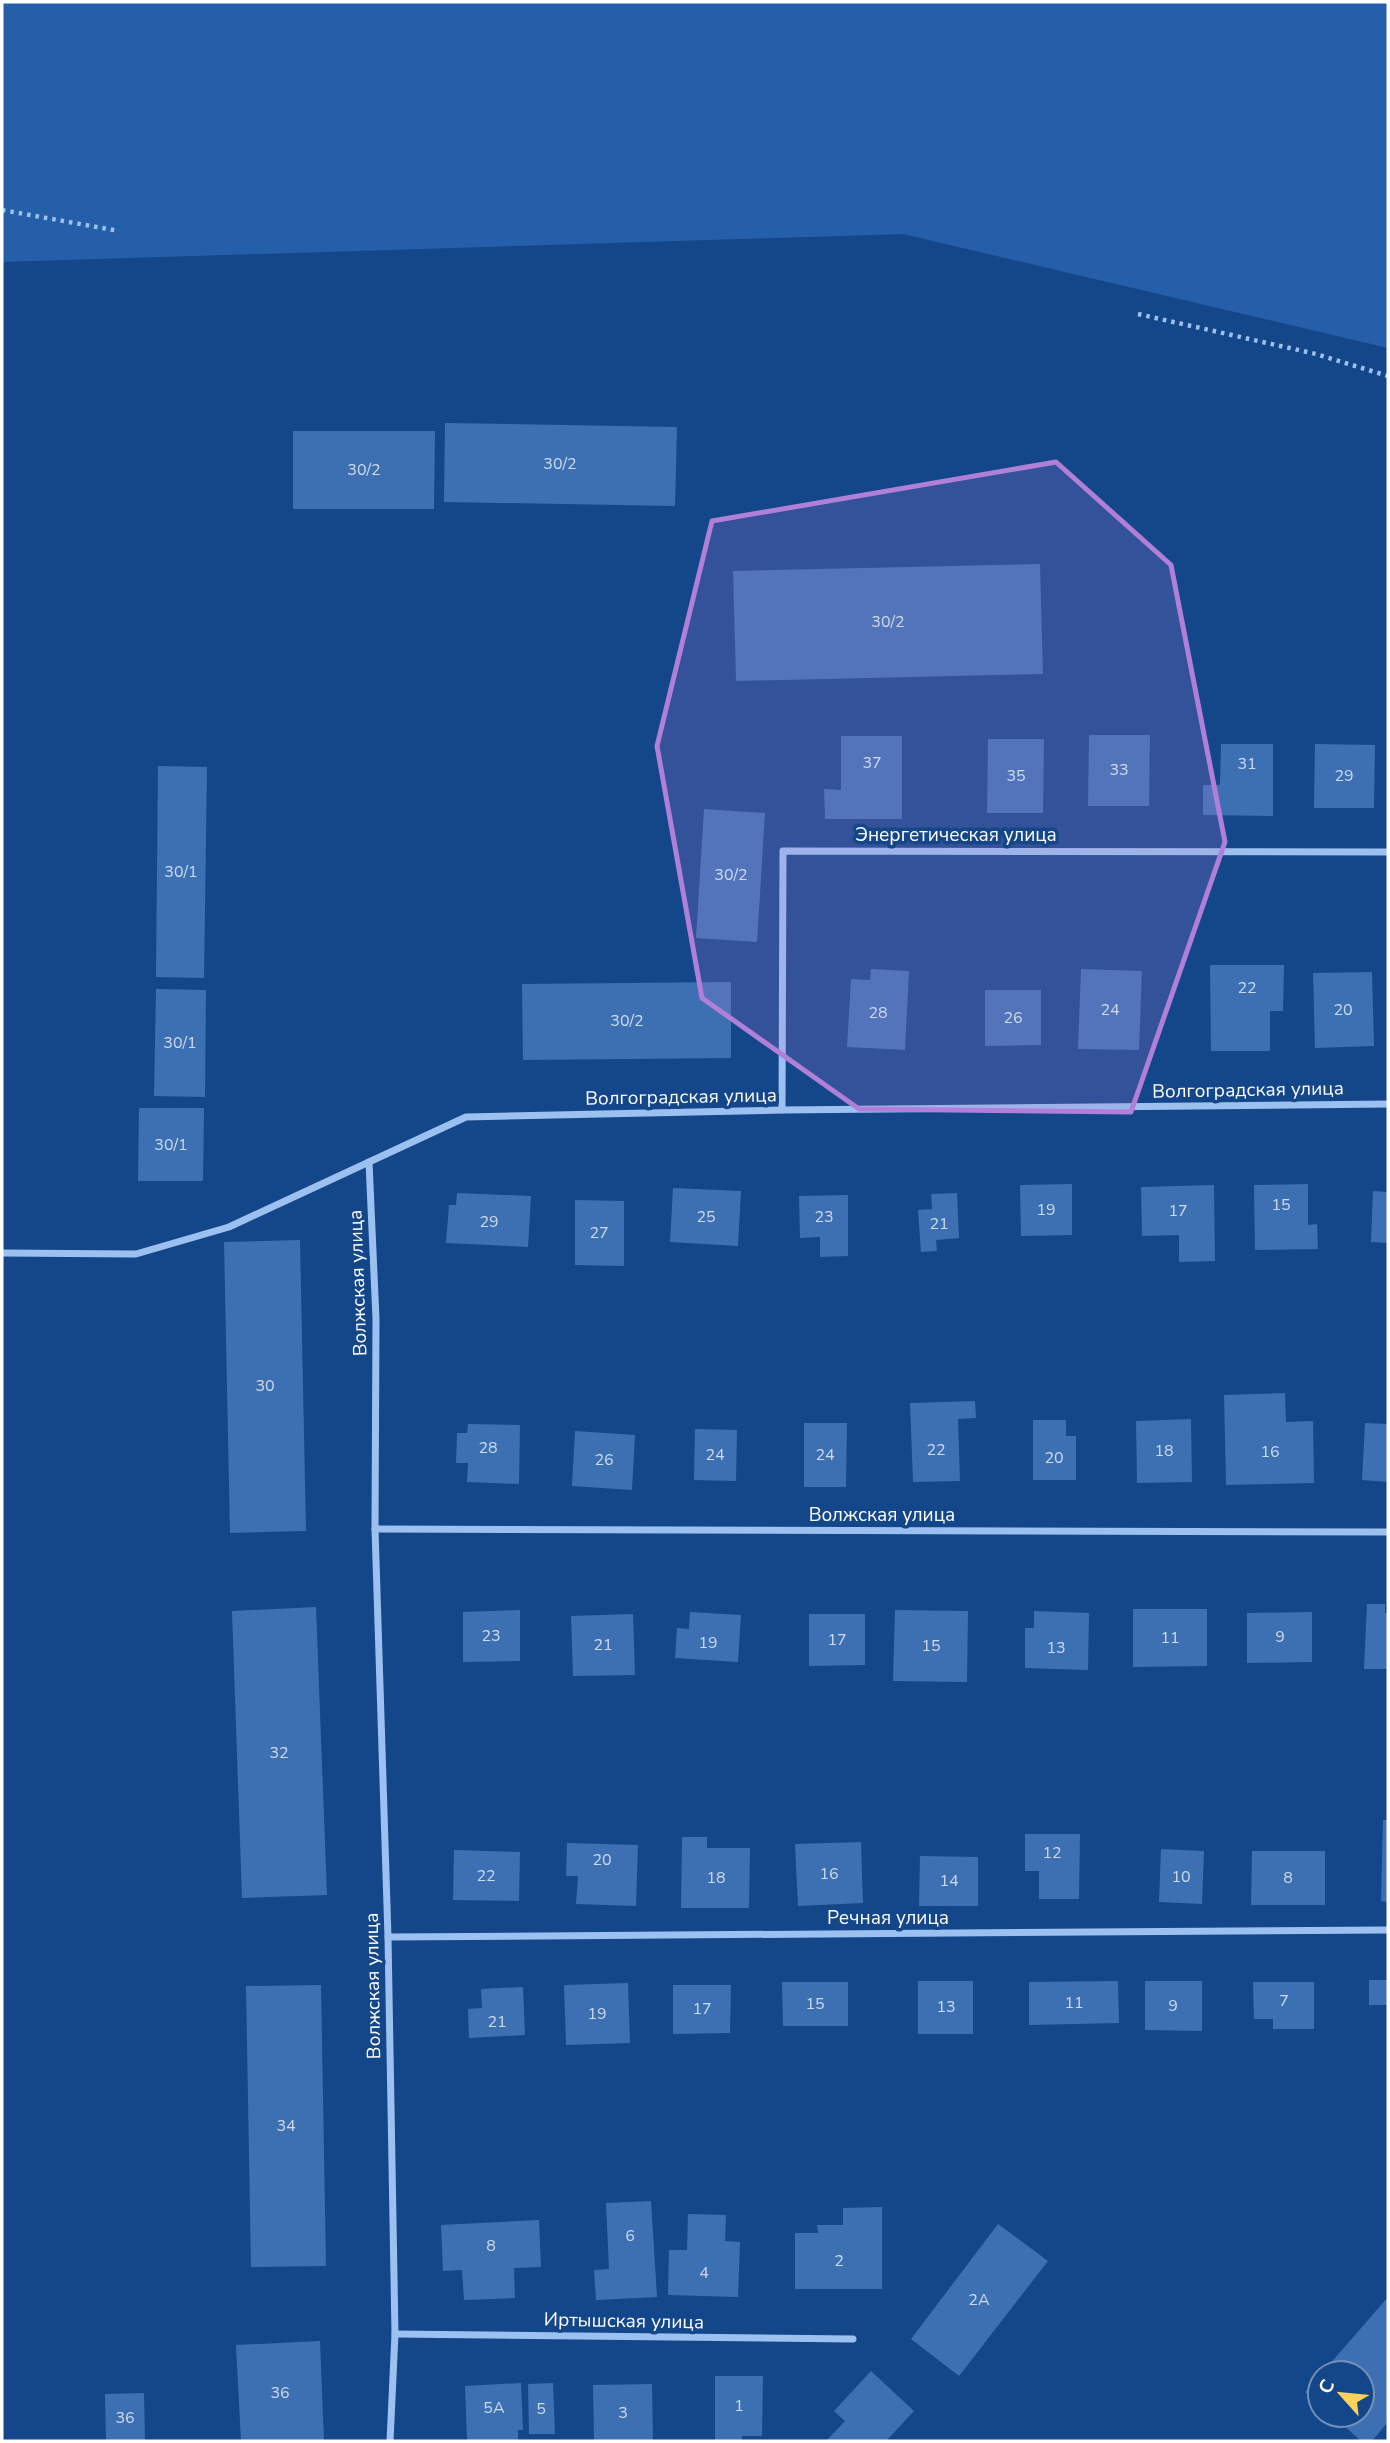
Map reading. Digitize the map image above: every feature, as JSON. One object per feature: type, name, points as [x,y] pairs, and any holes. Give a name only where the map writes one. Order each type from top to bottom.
[{"type":"street","name":"Энергетическая улица","points":[[782,1110],[783,851],[1388,852]]},
{"type":"street","name":"Волгоградская улица","points":[[2,1253],[136,1254],[229,1227],[466,1117],[782,1110],[1388,1104]]},
{"type":"street","name":"Волжская улица","points":[[369,1162],[376,1319],[375,1529],[388,1937],[395,2334],[390,2441]]},
{"type":"street","name":"Волжская улица","points":[[375,1529],[1388,1532]]},
{"type":"street","name":"Речная улица","points":[[388,1937],[1388,1930]]},
{"type":"street","name":"Иртышская улица","points":[[395,2334],[853,2339]]},
{"type":"path","points":[[2,210],[119,231]]},
{"type":"path","points":[[1138,314],[1316,354],[1388,376]]},
{"type":"highlighted area","points":[[1056,462],[1171,565],[1225,842],[1131,1112],[859,1109],[702,998],[657,746],[712,521]]},
{"type":"shaded area","points":[[2,2],[1388,2],[1388,348],[903,234],[2,262]]},
{"type":"building","points":[[445,423],[677,427],[675,506],[444,502]]},
{"type":"building","points":[[293,431],[435,431],[434,509],[293,509]]},
{"type":"building","points":[[1040,564],[1043,674],[736,681],[733,571]]},
{"type":"building","points":[[1089,735],[1150,735],[1149,806],[1088,806]]},
{"type":"building","points":[[841,736],[902,736],[902,819],[825,819],[824,789],[841,790]]},
{"type":"building","points":[[988,739],[1044,739],[1043,813],[987,813]]},
{"type":"building","points":[[1221,744],[1273,744],[1273,816],[1203,815],[1203,785],[1220,785]]},
{"type":"building","points":[[1315,744],[1375,745],[1374,808],[1314,808]]},
{"type":"building","points":[[158,766],[207,767],[204,978],[156,977]]},
{"type":"building","points":[[704,809],[765,813],[757,942],[696,938]]},
{"type":"building","points":[[1210,965],[1284,965],[1283,1011],[1270,1011],[1270,1051],[1211,1051]]},
{"type":"building","points":[[871,969],[909,971],[905,1050],[847,1047],[851,979],[870,980]]},
{"type":"building","points":[[1081,969],[1142,971],[1139,1050],[1078,1049]]},
{"type":"building","points":[[1372,972],[1374,1046],[1315,1048],[1313,973]]},
{"type":"building","points":[[731,982],[731,1058],[523,1060],[522,984]]},
{"type":"building","points":[[156,989],[206,990],[205,1097],[154,1096]]},
{"type":"building","points":[[985,990],[1041,990],[1041,1045],[985,1046]]},
{"type":"building","points":[[139,1108],[204,1108],[203,1181],[138,1181]]},
{"type":"building","points":[[1072,1184],[1072,1235],[1021,1236],[1020,1185]]},
{"type":"building","points":[[1308,1184],[1308,1225],[1317,1224],[1318,1249],[1255,1250],[1254,1185]]},
{"type":"building","points":[[1214,1185],[1215,1261],[1179,1262],[1179,1235],[1142,1236],[1141,1187]]},
{"type":"building","points":[[673,1188],[741,1191],[738,1246],[670,1242]]},
{"type":"building","points":[[1373,1191],[1388,1192],[1388,1243],[1371,1242]]},
{"type":"building","points":[[457,1193],[531,1196],[528,1247],[446,1243],[449,1205],[456,1205]]},
{"type":"building","points":[[957,1193],[959,1238],[936,1240],[937,1251],[921,1252],[918,1210],[932,1209],[931,1194]]},
{"type":"building","points":[[848,1195],[848,1256],[820,1257],[820,1237],[800,1238],[799,1196]]},
{"type":"building","points":[[575,1200],[624,1201],[624,1266],[575,1265]]},
{"type":"building","points":[[300,1240],[306,1531],[230,1533],[224,1242]]},
{"type":"building","points":[[1285,1393],[1286,1422],[1313,1421],[1314,1483],[1226,1485],[1224,1395]]},
{"type":"building","points":[[975,1401],[976,1418],[958,1419],[960,1481],[913,1482],[910,1403]]},
{"type":"building","points":[[1191,1419],[1192,1482],[1137,1483],[1136,1421]]},
{"type":"building","points":[[1033,1420],[1066,1420],[1066,1436],[1076,1436],[1076,1480],[1033,1480]]},
{"type":"building","points":[[804,1423],[847,1423],[846,1487],[804,1487]]},
{"type":"building","points":[[1365,1423],[1388,1424],[1388,1482],[1362,1480]]},
{"type":"building","points":[[468,1424],[520,1425],[519,1484],[467,1482],[468,1463],[456,1463],[457,1433],[467,1433]]},
{"type":"building","points":[[695,1429],[737,1430],[736,1481],[694,1480]]},
{"type":"building","points":[[575,1431],[635,1435],[632,1490],[572,1486]]},
{"type":"building","points":[[1367,1604],[1385,1604],[1385,1613],[1388,1613],[1388,1669],[1364,1669]]},
{"type":"building","points":[[316,1607],[327,1895],[242,1898],[232,1611]]},
{"type":"building","points":[[1133,1609],[1207,1609],[1207,1666],[1133,1667]]},
{"type":"building","points":[[520,1610],[520,1661],[463,1662],[463,1612]]},
{"type":"building","points":[[895,1610],[968,1611],[967,1682],[893,1681]]},
{"type":"building","points":[[1034,1611],[1089,1613],[1088,1670],[1025,1668],[1025,1628],[1034,1628]]},
{"type":"building","points":[[690,1612],[741,1615],[738,1662],[675,1658],[677,1628],[689,1629]]},
{"type":"building","points":[[1312,1612],[1312,1662],[1247,1663],[1247,1613]]},
{"type":"building","points":[[633,1614],[635,1675],[573,1676],[571,1616]]},
{"type":"building","points":[[809,1614],[865,1614],[865,1665],[809,1666]]},
{"type":"building","points":[[1383,1820],[1388,1820],[1388,1902],[1381,1901]]},
{"type":"building","points":[[1025,1834],[1080,1834],[1079,1899],[1039,1899],[1039,1871],[1025,1871]]},
{"type":"building","points":[[682,1837],[707,1837],[707,1848],[750,1848],[749,1908],[681,1908]]},
{"type":"building","points":[[861,1842],[863,1903],[798,1906],[795,1844]]},
{"type":"building","points":[[567,1843],[638,1845],[636,1906],[576,1904],[578,1876],[566,1876]]},
{"type":"building","points":[[1161,1849],[1204,1851],[1202,1904],[1159,1902]]},
{"type":"building","points":[[454,1850],[520,1852],[519,1901],[453,1900]]},
{"type":"building","points":[[1252,1851],[1325,1851],[1325,1905],[1251,1905]]},
{"type":"building","points":[[920,1856],[978,1857],[978,1906],[919,1906]]},
{"type":"building","points":[[1369,1980],[1388,1980],[1388,2005],[1369,2005]]},
{"type":"building","points":[[918,1981],[973,1981],[973,2034],[918,2034]]},
{"type":"building","points":[[1118,1981],[1119,2023],[1029,2025],[1029,1982]]},
{"type":"building","points":[[1145,1981],[1202,1981],[1202,2031],[1145,2030]]},
{"type":"building","points":[[782,1982],[848,1982],[848,2026],[783,2026]]},
{"type":"building","points":[[1253,1982],[1314,1982],[1314,2029],[1273,2029],[1273,2019],[1254,2019]]},
{"type":"building","points":[[628,1983],[630,2043],[566,2045],[564,1985]]},
{"type":"building","points":[[321,1985],[326,2266],[251,2267],[246,1986]]},
{"type":"building","points":[[673,1985],[731,1985],[730,2033],[673,2034]]},
{"type":"building","points":[[523,1987],[525,2035],[469,2038],[468,2009],[482,2008],[481,1989]]},
{"type":"building","points":[[651,2201],[657,2297],[596,2300],[594,2270],[609,2269],[606,2203]]},
{"type":"building","points":[[882,2207],[882,2289],[795,2289],[795,2233],[818,2233],[817,2225],[843,2225],[843,2208]]},
{"type":"building","points":[[688,2214],[726,2215],[725,2241],[740,2242],[738,2297],[668,2295],[669,2250],[687,2250]]},
{"type":"building","points":[[539,2220],[541,2267],[514,2268],[515,2298],[464,2300],[462,2270],[443,2271],[441,2225]]},
{"type":"building","points":[[998,2224],[1048,2261],[959,2376],[911,2339]]},
{"type":"building","points":[[1388,2297],[1388,2422],[1372,2441],[1361,2441],[1348,2429],[1376,2429],[1376,2359],[1334,2359]]},
{"type":"building","points":[[320,2341],[324,2441],[241,2441],[236,2345]]},
{"type":"building","points":[[871,2371],[914,2411],[887,2440],[889,2441],[826,2441],[845,2421],[834,2411]]},
{"type":"building","points":[[715,2376],[763,2376],[762,2436],[742,2436],[742,2441],[715,2441]]},
{"type":"building","points":[[521,2383],[523,2430],[518,2430],[518,2441],[467,2440],[465,2386]]},
{"type":"building","points":[[553,2383],[555,2434],[529,2434],[528,2384]]},
{"type":"building","points":[[652,2384],[653,2441],[594,2441],[593,2385]]},
{"type":"building","points":[[144,2393],[145,2441],[106,2441],[105,2394]]}]
